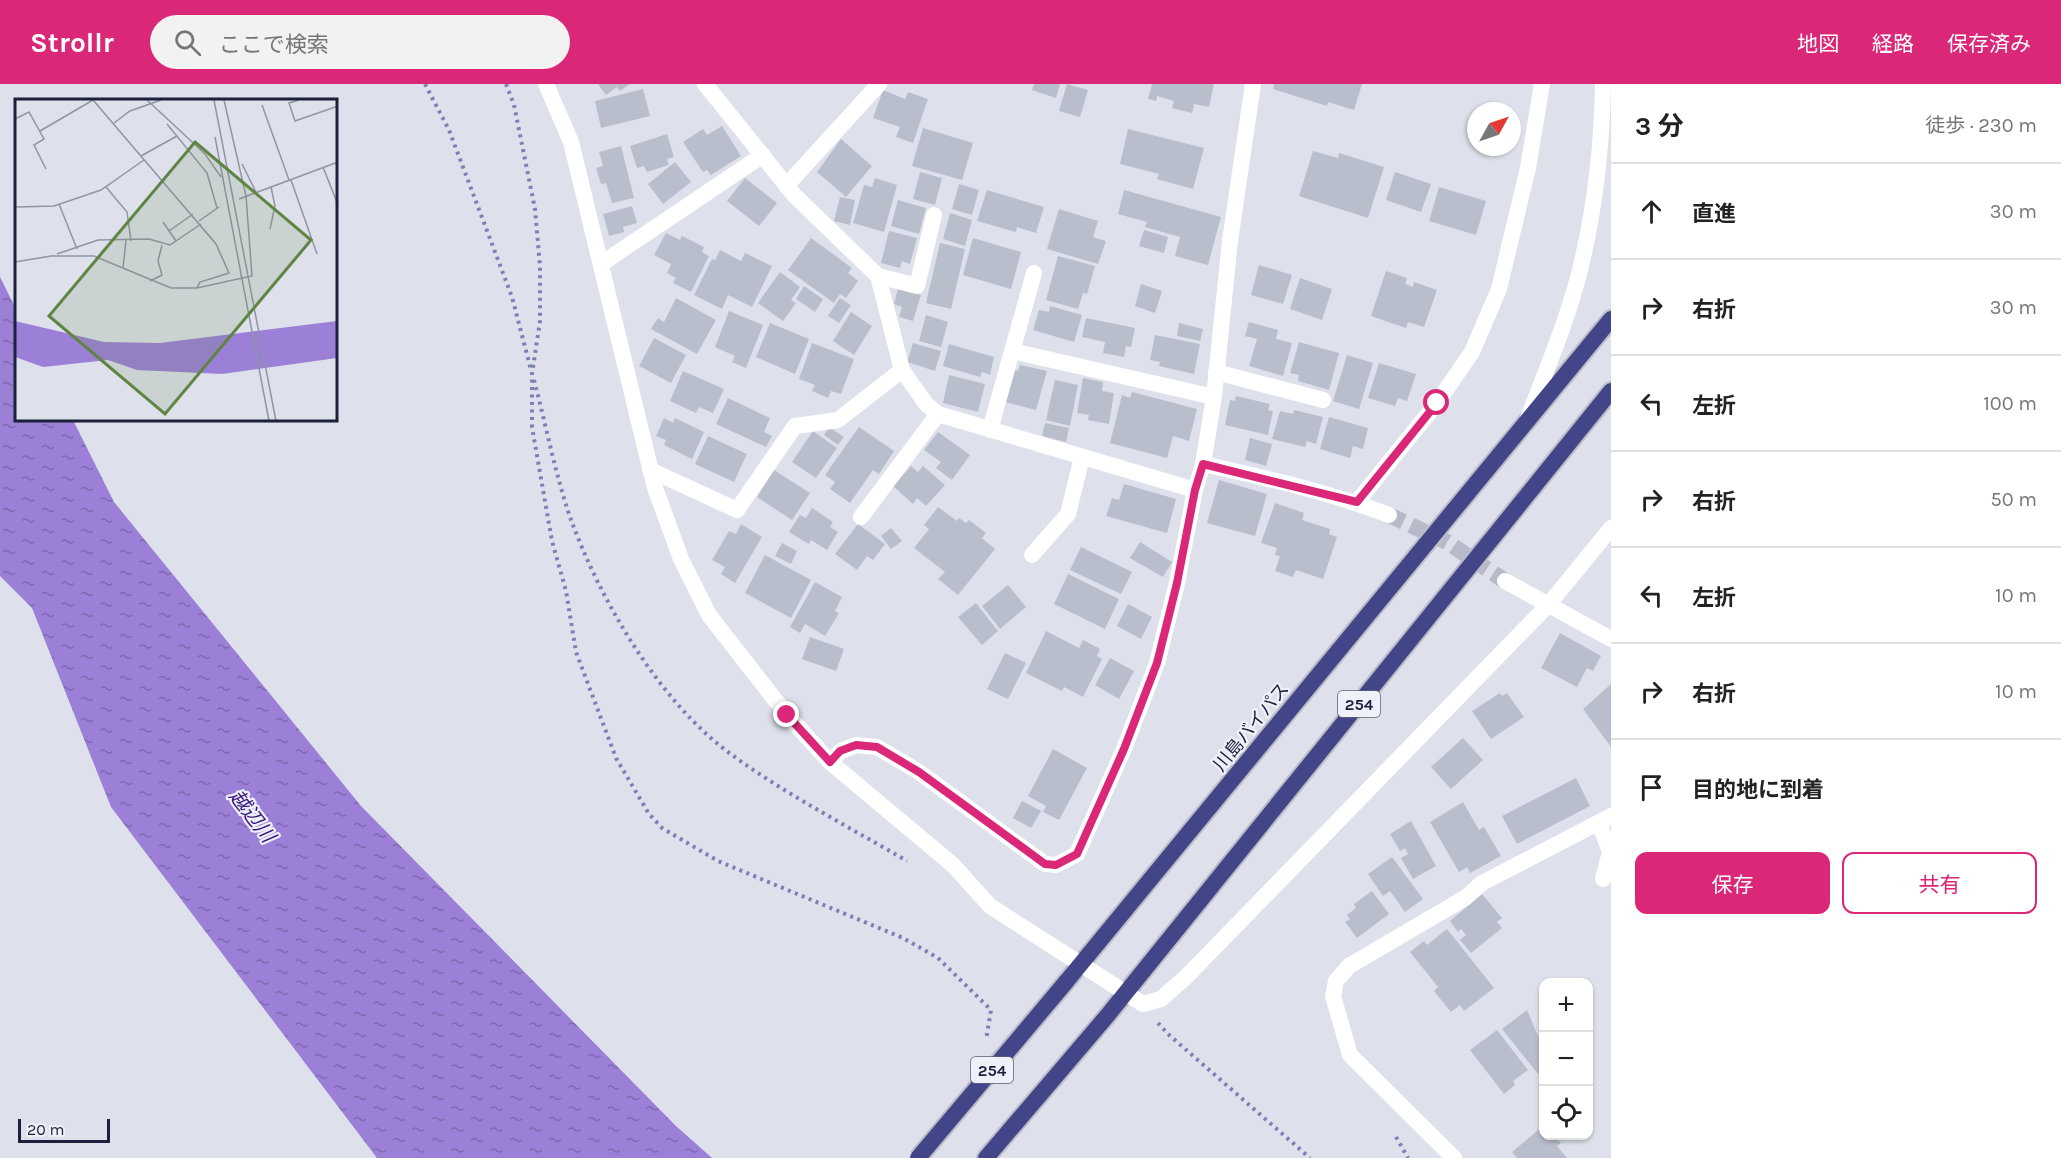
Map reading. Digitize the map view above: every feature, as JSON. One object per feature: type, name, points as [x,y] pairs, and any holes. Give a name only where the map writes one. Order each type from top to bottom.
[{"type":"highway","name":"川島バイパス","points":[[918,1158],[1081,965],[1611,319]]},
{"type":"highway","name":"254","points":[[986,1158],[1107,1016],[1611,391]]},
{"type":"street","points":[[546,84],[570,142],[650,470],[681,559],[709,615],[787,715],[830,762],[953,865],[990,906],[1143,1004],[1161,999],[1186,977],[1549,604],[1611,528]]},
{"type":"street","points":[[705,84],[786,186],[878,276],[917,286],[934,215]]},
{"type":"street","points":[[786,186],[879,84]]},
{"type":"street","points":[[830,762],[840,751],[856,745],[877,747],[919,772],[1045,864],[1056,865],[1077,854],[1124,749],[1157,663],[1177,583],[1195,490],[1203,464],[1214,397],[1230,241],[1253,84]]},
{"type":"street","points":[[1357,502],[1437,403],[1472,352],[1499,289],[1528,168],[1542,84]]},
{"type":"street","points":[[1527,422],[1583,260],[1596,191],[1602,138],[1603,84]]},
{"type":"street","points":[[601,264],[763,155]]},
{"type":"street","points":[[990,430],[1034,273]]},
{"type":"street","points":[[878,276],[902,370],[926,404],[938,414],[1195,490]]},
{"type":"street","points":[[1012,351],[1214,397]]},
{"type":"street","points":[[650,470],[737,510],[795,426],[838,420],[902,370]]},
{"type":"street","points":[[1216,372],[1323,399]]},
{"type":"street","points":[[861,518],[938,414]]},
{"type":"street","points":[[1032,555],[1068,514],[1082,457]]},
{"type":"street","points":[[1203,464],[1357,502],[1389,515]]},
{"type":"street","points":[[1504,581],[1611,639]]},
{"type":"street","points":[[1454,1158],[1350,1055],[1333,996],[1336,981],[1349,966],[1465,898],[1482,883],[1605,820],[1610,852],[1603,879]]},
{"type":"path","points":[[425,84],[449,130],[512,297],[570,517],[612,610],[659,680],[696,725],[731,754],[783,788],[914,864]]},
{"type":"path","points":[[506,84],[514,105],[535,209],[540,266],[540,321],[532,374],[532,427],[552,542],[566,591],[576,652],[616,758],[649,814],[662,828],[718,861],[797,896],[893,933],[938,958],[991,1010],[985,1044]]},
{"type":"path","points":[[1143,1004],[1168,1034],[1309,1158]]},
{"type":"water","name":"越辺川","points":[[0,277],[15,307],[15,422],[74,422],[114,502],[361,806],[676,1126],[712,1158],[377,1158],[111,807],[32,608],[0,576]]},
{"type":"building","points":[[598,84],[630,84],[620,91],[617,87],[606,95]]},
{"type":"building","points":[[1034,84],[1060,84],[1056,98],[1032,90]]},
{"type":"building","points":[[1067,84],[1088,90],[1080,117],[1059,111]]},
{"type":"building","points":[[1152,84],[1214,84],[1209,107],[1194,104],[1192,113],[1172,108],[1174,101],[1157,96],[1156,101],[1148,99]]},
{"type":"building","points":[[1274,84],[1362,84],[1354,110],[1328,102],[1327,106],[1273,89]]},
{"type":"building","points":[[643,89],[650,116],[601,128],[595,101]]},
{"type":"building","points":[[883,90],[905,99],[908,92],[928,99],[913,143],[896,137],[900,127],[873,118]]},
{"type":"building","points":[[722,126],[741,156],[711,175],[707,170],[703,172],[683,142],[703,129],[707,135]]},
{"type":"building","points":[[923,128],[973,143],[962,180],[912,166]]},
{"type":"building","points":[[1128,129],[1204,148],[1193,189],[1157,179],[1159,174],[1120,164]]},
{"type":"building","points":[[667,134],[674,157],[667,159],[669,165],[647,172],[644,166],[637,168],[630,146]]},
{"type":"building","points":[[841,139],[872,166],[846,197],[817,172]]},
{"type":"building","points":[[621,146],[634,198],[612,203],[606,183],[601,184],[596,168],[603,166],[599,152]]},
{"type":"building","points":[[1313,151],[1338,158],[1339,153],[1384,167],[1368,218],[1299,196]]},
{"type":"building","points":[[675,162],[691,182],[663,204],[648,184]]},
{"type":"building","points":[[920,172],[942,178],[935,205],[913,199]]},
{"type":"building","points":[[1395,172],[1431,184],[1421,212],[1386,200]]},
{"type":"building","points":[[745,178],[777,203],[759,226],[727,201]]},
{"type":"building","points":[[875,178],[897,185],[884,232],[853,223],[864,185],[872,187]]},
{"type":"building","points":[[959,184],[979,190],[972,215],[952,209]]},
{"type":"building","points":[[1439,187],[1486,201],[1476,235],[1429,221]]},
{"type":"building","points":[[987,190],[1044,207],[1036,233],[1017,227],[1016,232],[977,221]]},
{"type":"building","points":[[1124,190],[1221,217],[1208,265],[1175,256],[1180,237],[1145,227],[1147,222],[1118,214]]},
{"type":"building","points":[[840,197],[855,200],[850,225],[834,221]]},
{"type":"building","points":[[898,200],[926,208],[919,234],[891,226]]},
{"type":"building","points":[[632,206],[637,223],[623,227],[624,232],[609,236],[603,214]]},
{"type":"building","points":[[1059,209],[1098,221],[1093,237],[1106,241],[1098,264],[1047,249]]},
{"type":"building","points":[[950,213],[972,220],[965,246],[943,239]]},
{"type":"building","points":[[1144,230],[1168,237],[1164,253],[1139,246]]},
{"type":"building","points":[[889,231],[917,238],[910,264],[902,261],[900,268],[881,263]]},
{"type":"building","points":[[666,233],[680,240],[682,236],[704,247],[702,252],[709,256],[691,292],[673,283],[676,278],[667,273],[671,264],[654,255]]},
{"type":"building","points":[[811,238],[852,268],[848,273],[858,281],[846,298],[840,294],[834,303],[788,270]]},
{"type":"building","points":[[973,238],[1021,252],[1011,289],[963,275]]},
{"type":"building","points":[[940,243],[965,249],[951,309],[926,303]]},
{"type":"building","points":[[720,250],[741,261],[745,253],[772,266],[752,307],[728,295],[722,309],[694,295],[712,259],[715,260]]},
{"type":"building","points":[[1058,256],[1095,266],[1087,294],[1083,293],[1078,309],[1046,300]]},
{"type":"building","points":[[1259,265],[1292,275],[1283,304],[1251,295]]},
{"type":"building","points":[[1386,271],[1407,278],[1405,284],[1413,287],[1414,282],[1437,290],[1424,327],[1408,322],[1406,328],[1371,316]]},
{"type":"building","points":[[780,272],[800,287],[791,300],[796,303],[783,321],[758,303]]},
{"type":"building","points":[[1300,278],[1332,289],[1322,320],[1290,309]]},
{"type":"building","points":[[1141,284],[1162,291],[1155,313],[1135,306]]},
{"type":"building","points":[[804,286],[823,299],[815,312],[796,299]]},
{"type":"building","points":[[898,288],[921,295],[913,321],[899,317],[902,307],[894,304]]},
{"type":"building","points":[[676,298],[716,320],[697,354],[651,329],[658,318],[664,322]]},
{"type":"building","points":[[840,298],[851,305],[839,323],[828,316]]},
{"type":"building","points":[[1050,306],[1082,315],[1074,342],[1033,330],[1039,310],[1049,312]]},
{"type":"building","points":[[729,311],[763,325],[746,368],[732,362],[735,356],[715,347]]},
{"type":"building","points":[[851,312],[872,326],[854,355],[833,341]]},
{"type":"building","points":[[926,315],[948,322],[941,347],[919,341]]},
{"type":"building","points":[[1086,318],[1135,328],[1131,347],[1126,346],[1124,357],[1103,353],[1105,342],[1082,337]]},
{"type":"building","points":[[1249,322],[1278,330],[1276,339],[1292,343],[1283,376],[1249,366],[1257,339],[1245,336]]},
{"type":"building","points":[[770,323],[809,339],[795,374],[756,357]]},
{"type":"building","points":[[1179,323],[1203,329],[1200,341],[1177,336]]},
{"type":"building","points":[[1155,335],[1200,344],[1194,374],[1159,366],[1160,362],[1150,360]]},
{"type":"building","points":[[654,338],[686,355],[671,383],[639,366]]},
{"type":"building","points":[[1299,342],[1339,353],[1329,390],[1298,381],[1299,375],[1290,373]]},
{"type":"building","points":[[812,343],[854,359],[841,394],[831,391],[828,398],[812,391],[815,385],[799,379]]},
{"type":"building","points":[[913,343],[941,351],[935,371],[907,362]]},
{"type":"building","points":[[949,344],[994,357],[990,375],[982,372],[980,377],[943,366]]},
{"type":"building","points":[[1347,355],[1373,363],[1359,409],[1333,401]]},
{"type":"building","points":[[1379,363],[1416,374],[1407,401],[1398,398],[1395,406],[1368,398]]},
{"type":"building","points":[[1020,365],[1047,371],[1036,410],[1005,402],[1014,370],[1018,371]]},
{"type":"building","points":[[683,371],[724,389],[713,413],[699,407],[696,413],[670,401]]},
{"type":"building","points":[[949,375],[985,384],[978,412],[943,403]]},
{"type":"building","points":[[1083,378],[1103,382],[1102,391],[1114,393],[1109,424],[1088,420],[1089,415],[1077,413]]},
{"type":"building","points":[[1055,380],[1078,385],[1070,426],[1046,420]]},
{"type":"building","points":[[1132,392],[1197,409],[1189,441],[1173,436],[1167,458],[1110,443],[1122,395],[1130,398]]},
{"type":"building","points":[[1236,396],[1270,404],[1268,410],[1273,411],[1268,435],[1225,425],[1230,400],[1235,401]]},
{"type":"building","points":[[728,398],[770,418],[764,432],[772,436],[766,447],[716,424]]},
{"type":"building","points":[[1294,410],[1323,417],[1316,444],[1307,441],[1305,447],[1272,439],[1280,411],[1293,414]]},
{"type":"building","points":[[1329,417],[1368,428],[1363,449],[1353,446],[1350,458],[1320,449]]},
{"type":"building","points":[[664,418],[673,423],[675,418],[704,432],[692,459],[664,445],[666,440],[656,436]]},
{"type":"building","points":[[1045,423],[1069,428],[1066,442],[1042,436]]},
{"type":"building","points":[[829,427],[844,437],[838,445],[824,435]]},
{"type":"building","points":[[859,427],[894,451],[879,474],[873,470],[850,503],[830,489],[835,482],[825,475]]},
{"type":"building","points":[[813,431],[837,448],[816,478],[792,462]]},
{"type":"building","points":[[938,432],[970,455],[952,480],[936,468],[941,462],[924,450]]},
{"type":"building","points":[[708,436],[747,454],[734,482],[695,464]]},
{"type":"building","points":[[1250,438],[1272,444],[1266,466],[1245,460]]},
{"type":"building","points":[[911,466],[918,472],[923,466],[945,485],[926,506],[917,498],[913,504],[893,486]]},
{"type":"building","points":[[774,470],[810,493],[792,520],[757,497]]},
{"type":"building","points":[[1219,480],[1267,494],[1255,536],[1207,523]]},
{"type":"building","points":[[1124,484],[1176,499],[1167,533],[1106,516],[1112,498],[1119,500]]},
{"type":"building","points":[[1275,503],[1304,513],[1302,520],[1330,529],[1329,534],[1337,537],[1323,579],[1296,570],[1293,577],[1275,571],[1280,556],[1275,555],[1277,548],[1261,543]]},
{"type":"building","points":[[938,507],[957,521],[959,518],[966,523],[969,520],[986,533],[982,538],[995,549],[958,595],[938,579],[945,572],[914,548],[929,529],[924,525]]},
{"type":"building","points":[[812,508],[833,522],[830,527],[838,532],[827,550],[811,540],[809,544],[789,532],[800,515],[806,518]]},
{"type":"building","points":[[741,524],[762,537],[735,583],[721,574],[725,567],[712,560],[729,531],[736,534]]},
{"type":"building","points":[[858,524],[885,544],[873,560],[867,556],[857,570],[835,554]]},
{"type":"building","points":[[891,528],[902,541],[891,549],[881,536]]},
{"type":"building","points":[[1140,542],[1172,562],[1163,577],[1130,558]]},
{"type":"building","points":[[782,543],[797,551],[791,564],[775,556]]},
{"type":"building","points":[[1081,547],[1132,572],[1121,594],[1070,570]]},
{"type":"building","points":[[765,555],[811,580],[791,618],[745,593]]},
{"type":"building","points":[[1068,574],[1119,599],[1105,629],[1054,604]]},
{"type":"building","points":[[815,582],[842,597],[835,611],[839,613],[825,636],[805,624],[800,633],[790,627]]},
{"type":"building","points":[[1008,585],[1026,607],[1000,629],[982,606]]},
{"type":"building","points":[[976,603],[998,631],[982,645],[958,617]]},
{"type":"building","points":[[1128,604],[1152,617],[1141,639],[1117,626]]},
{"type":"building","points":[[1046,631],[1079,648],[1083,640],[1100,649],[1097,656],[1102,659],[1083,697],[1064,687],[1062,691],[1026,673]]},
{"type":"building","points":[[1560,633],[1601,656],[1593,671],[1587,668],[1577,687],[1541,668]]},
{"type":"building","points":[[810,637],[844,649],[836,671],[802,659]]},
{"type":"building","points":[[1005,653],[1026,663],[1008,699],[987,689]]},
{"type":"building","points":[[1110,658],[1134,671],[1119,699],[1095,685]]},
{"type":"building","points":[[1611,684],[1611,747],[1583,709]]},
{"type":"building","points":[[1500,693],[1502,696],[1507,693],[1524,717],[1491,739],[1472,711]]},
{"type":"building","points":[[1463,738],[1483,760],[1451,789],[1431,767]]},
{"type":"building","points":[[1053,749],[1087,768],[1059,820],[1043,812],[1046,806],[1028,796]]},
{"type":"building","points":[[1576,778],[1590,806],[1517,844],[1502,816]]},
{"type":"building","points":[[1022,801],[1041,811],[1031,828],[1013,818]]},
{"type":"building","points":[[1463,802],[1479,830],[1484,827],[1501,856],[1470,873],[1467,867],[1459,872],[1430,822]]},
{"type":"building","points":[[1411,821],[1436,866],[1413,879],[1401,858],[1408,854],[1405,848],[1400,851],[1390,834]]},
{"type":"building","points":[[1392,857],[1423,899],[1405,912],[1390,891],[1383,896],[1368,874]]},
{"type":"building","points":[[1372,891],[1389,914],[1357,938],[1345,922],[1350,919],[1347,915],[1356,908],[1354,904]]},
{"type":"building","points":[[1482,894],[1502,918],[1497,922],[1502,928],[1471,953],[1460,940],[1466,935],[1461,929],[1458,932],[1450,921]]},
{"type":"building","points":[[1447,929],[1494,988],[1464,1011],[1460,1005],[1451,1012],[1434,991],[1438,987],[1410,952],[1424,941],[1427,945]]},
{"type":"building","points":[[1527,1010],[1539,1038],[1538,1074],[1502,1029]]},
{"type":"building","points":[[1497,1030],[1528,1070],[1513,1081],[1515,1085],[1504,1094],[1470,1050]]},
{"type":"building","points":[[1539,1129],[1539,1140],[1558,1140],[1561,1143],[1557,1146],[1567,1158],[1517,1158],[1512,1152]]},
{"type":"tunnel","points":[[1389,515],[1447,542],[1505,581]]},
{"type":"route","points":[[787,715],[830,762],[840,751],[856,745],[877,747],[919,772],[1045,864],[1056,865],[1077,854],[1124,749],[1157,663],[1177,583],[1195,490],[1203,464],[1285,482],[1357,502],[1437,403]]}]
